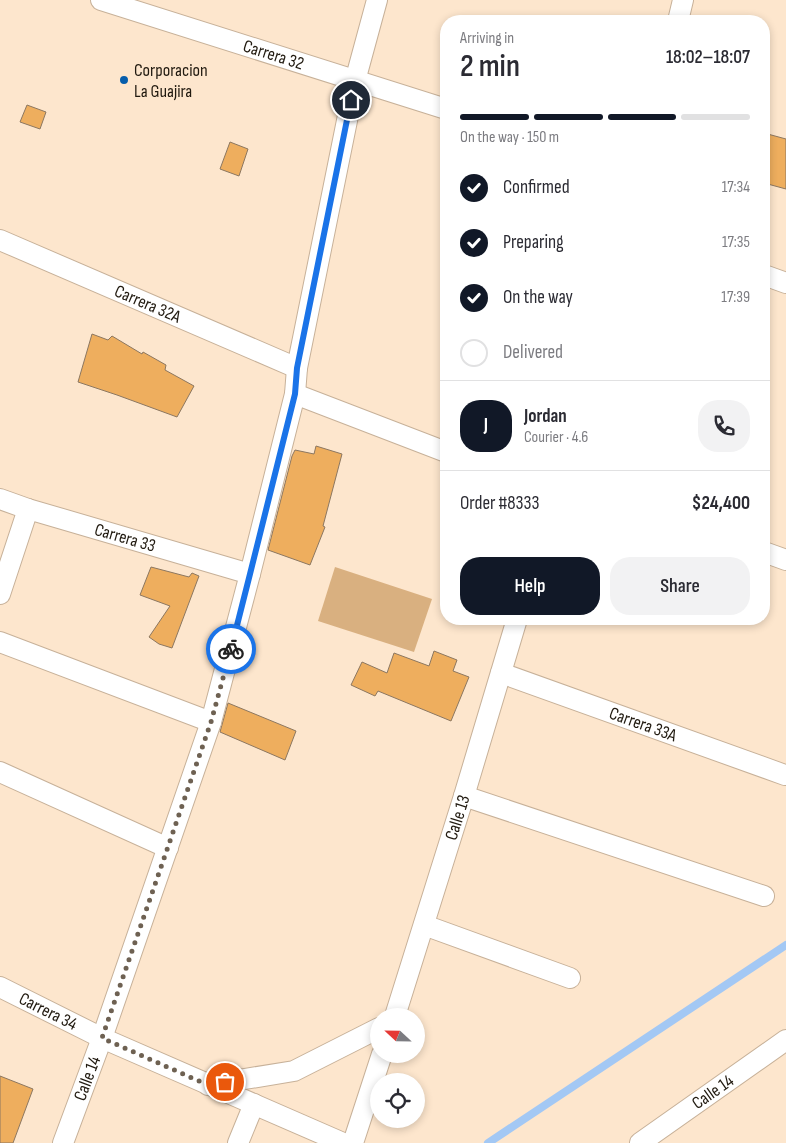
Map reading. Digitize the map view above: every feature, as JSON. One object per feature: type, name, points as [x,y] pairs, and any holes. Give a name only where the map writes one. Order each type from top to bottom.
[{"type":"street","name":"Carrera 32","points":[[101,0],[440,107]]},
{"type":"street","name":"Calle 14","points":[[63,1143],[102,1038],[211,722],[295,394],[297,368],[355,81],[377,0]]},
{"type":"street","points":[[679,15],[683,0]]},
{"type":"street","name":"Carrera 32A","points":[[0,240],[297,368]]},
{"type":"street","points":[[770,277],[786,283]]},
{"type":"street","points":[[295,394],[440,450]]},
{"type":"street","name":"Carrera 33","points":[[0,499],[28,509],[250,574]]},
{"type":"street","points":[[0,594],[28,509]]},
{"type":"street","points":[[770,554],[786,560]]},
{"type":"street","name":"Calle 13","points":[[398,1008],[515,625]]},
{"type":"street","points":[[0,642],[211,722]]},
{"type":"street","name":"Carrera 33A","points":[[502,673],[785,775]]},
{"type":"street","points":[[0,772],[168,848]]},
{"type":"street","points":[[464,796],[764,896]]},
{"type":"street","points":[[424,925],[570,978]]},
{"type":"street","name":"Carrera 34","points":[[0,987],[102,1038],[343,1143]]},
{"type":"street","points":[[208,1085],[294,1071],[370,1033]]},
{"type":"street","name":"Calle 14","points":[[640,1143],[786,1040]]},
{"type":"street","points":[[353,1143],[379,1063]]},
{"type":"street","points":[[238,1143],[254,1104]]},
{"type":"shaded area","points":[[335,567],[432,599],[414,652],[318,621]]},
{"type":"building","points":[[27,105],[46,112],[40,129],[20,122]]},
{"type":"building","points":[[770,135],[786,139],[786,189],[770,185]]},
{"type":"building","points":[[230,142],[248,149],[239,176],[220,169]]},
{"type":"building","points":[[92,334],[108,340],[112,336],[142,354],[143,352],[166,365],[165,370],[194,386],[177,417],[78,382]]},
{"type":"building","points":[[316,446],[342,454],[323,526],[325,527],[310,565],[268,550],[292,456],[295,450],[314,454]]},
{"type":"building","points":[[151,567],[189,577],[192,573],[199,576],[172,648],[159,644],[149,637],[170,606],[140,595]]},
{"type":"building","points":[[434,651],[457,660],[453,671],[469,677],[451,721],[378,691],[375,696],[351,685],[362,662],[387,673],[394,653],[429,666]]},
{"type":"building","points":[[228,703],[296,731],[285,760],[220,732]]},
{"type":"building","points":[[0,1076],[33,1089],[13,1143],[0,1143]]},
{"type":"waterway","points":[[488,1143],[786,945]]},
{"type":"way so far","points":[[225,1082],[208,1085],[102,1038],[211,722],[231,649]]},
{"type":"place","name":"Corporacion La Guajira","points":[[124,80]]},
{"type":"route","points":[[231,649],[295,394],[297,368],[351,100]]}]
